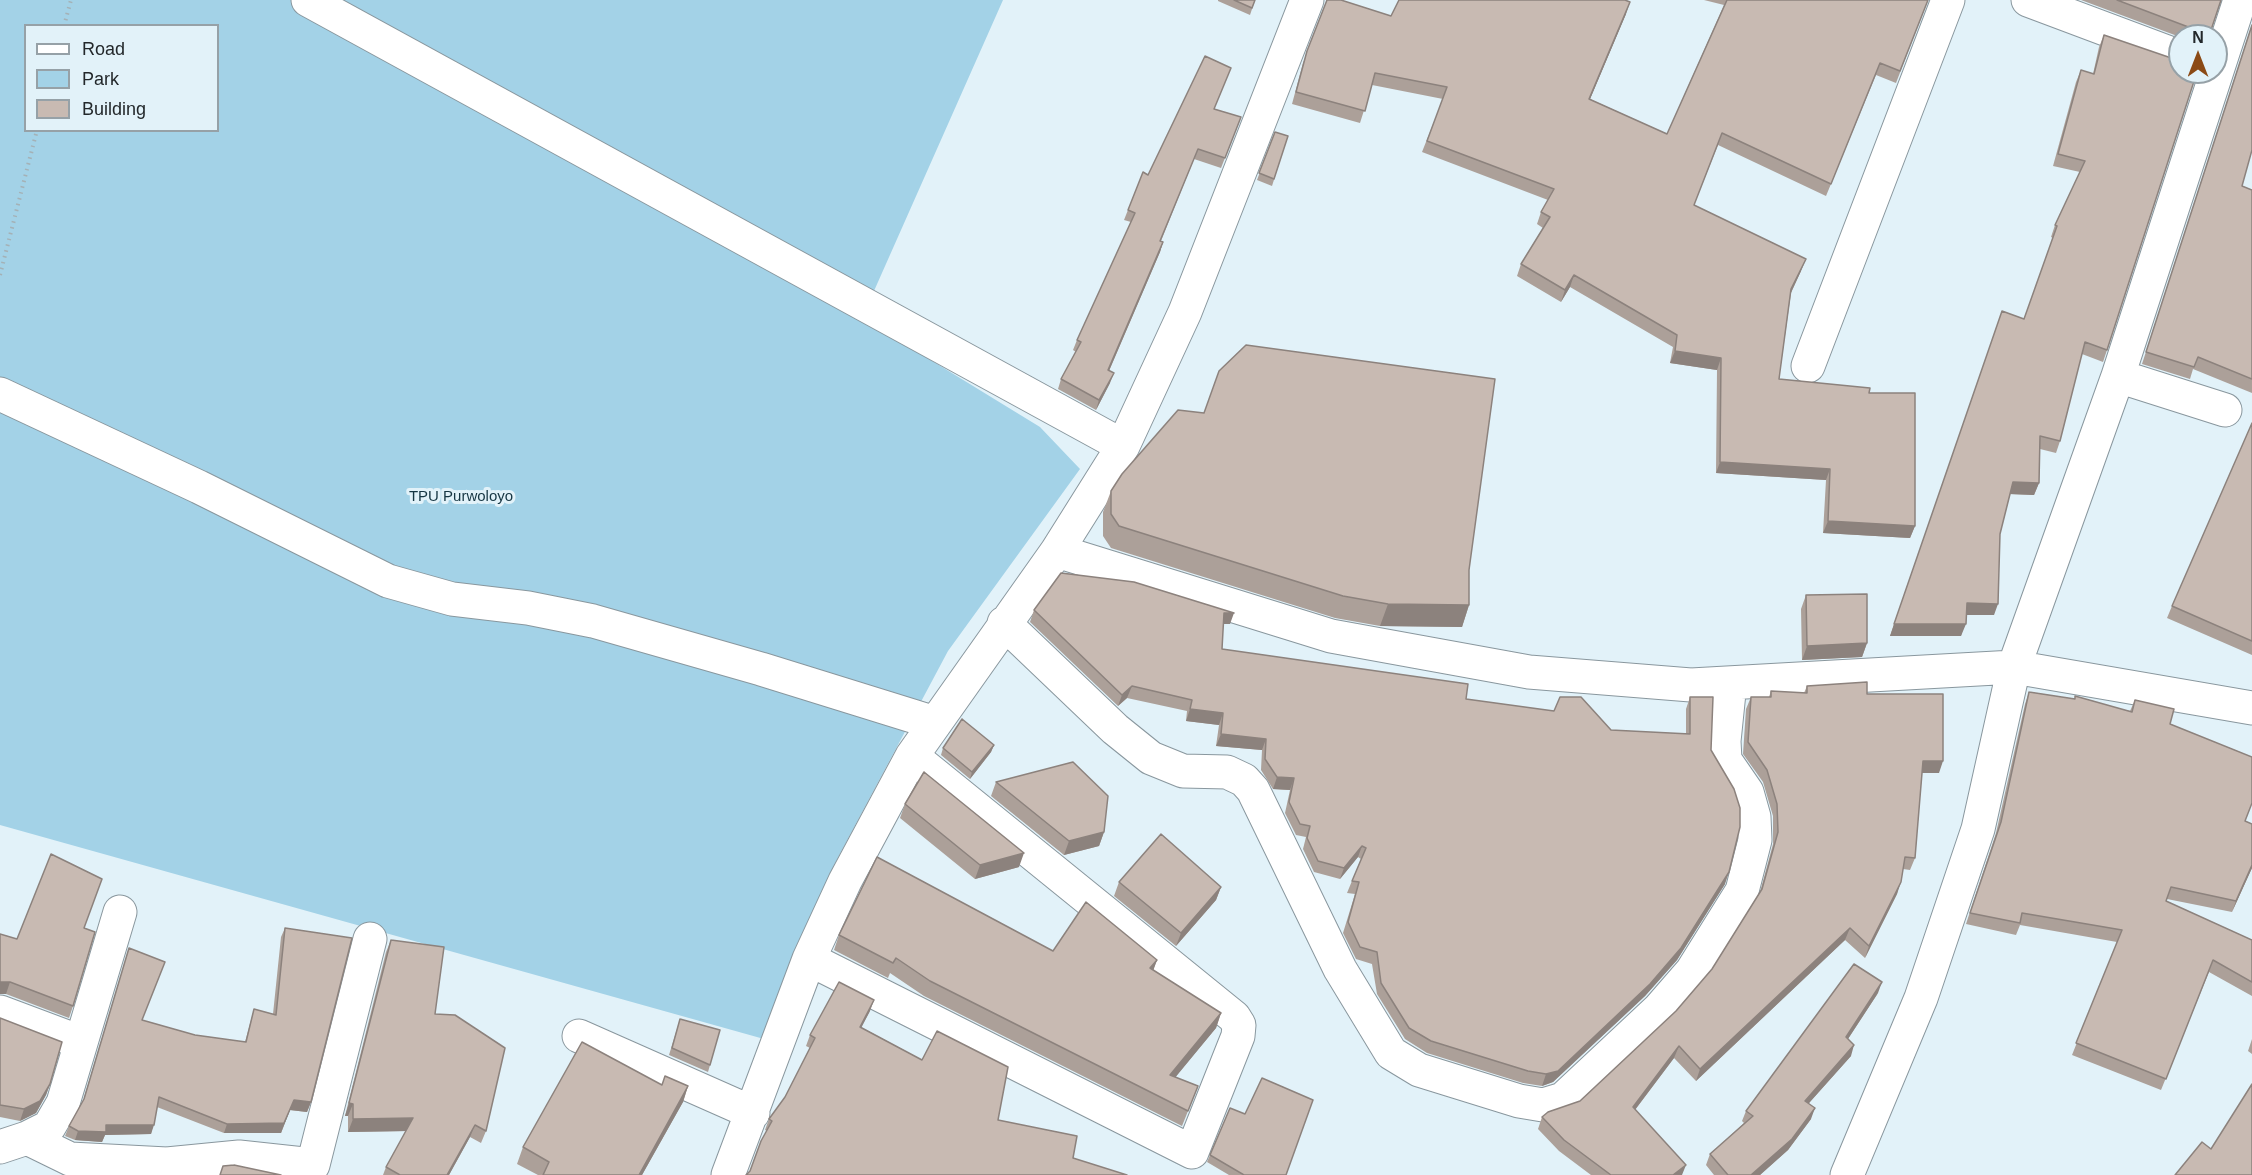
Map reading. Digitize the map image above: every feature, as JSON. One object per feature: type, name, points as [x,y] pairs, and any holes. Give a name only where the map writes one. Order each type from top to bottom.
[{"type":"street","points":[[308,0],[1123,446]]},
{"type":"street","points":[[728,1175],[809,959],[845,881],[912,756],[1057,551],[1123,446],[1185,312],[1306,0]]},
{"type":"street","points":[[1808,366],[1948,0]]},
{"type":"street","points":[[2028,0],[2168,52]]},
{"type":"street","points":[[2228,38],[2240,0]]},
{"type":"street","points":[[1847,1175],[1921,998],[1978,829],[2014,667],[2118,376],[2213,84]]},
{"type":"street","points":[[2118,376],[2225,410]]},
{"type":"street","points":[[0,394],[199,487],[388,581],[452,599],[528,608],[593,621],[761,669],[935,723]]},
{"type":"street","points":[[1057,551],[1331,636],[1529,672],[1691,685],[2014,667],[2252,708]]},
{"type":"street","points":[[1004,623],[1115,729],[1151,758],[1183,771],[1227,772],[1244,780],[1253,790],[1340,969],[1391,1053],[1419,1070],[1519,1101],[1543,1105],[1563,1099],[1659,1009],[1692,970],[1742,891],[1755,840],[1754,817],[1747,792],[1725,760],[1724,741],[1730,683]]},
{"type":"street","points":[[809,959],[1188,1163],[1238,1036],[1239,1025],[1234,1017],[912,756]]},
{"type":"street","points":[[14,1143],[50,1127],[63,1103],[120,912]]},
{"type":"street","points":[[14,1143],[70,1159],[167,1164],[239,1157],[326,1170],[370,939]]},
{"type":"street","points":[[0,1012],[80,1042]]},
{"type":"street","points":[[579,1036],[753,1113]]},
{"type":"path","points":[[65,24],[71,0]]},
{"type":"path","points":[[0,275],[36,132]]},
{"type":"green space","name":"TPU Purwoloyo","points":[[0,0],[1003,0],[862,318],[1040,427],[1080,469],[948,651],[834,865],[764,1039],[0,825]]},
{"type":"building","points":[[1234,0],[1255,0],[1252,8]]},
{"type":"building","points":[[1327,0],[1341,0],[1391,16],[1399,0],[1625,0],[1630,2],[1589,99],[1667,134],[1727,0],[1928,0],[1900,71],[1880,63],[1831,184],[1722,133],[1694,205],[1806,259],[1791,289],[1779,379],[1870,388],[1869,393],[1915,393],[1915,526],[1828,521],[1830,469],[1720,462],[1721,358],[1675,351],[1677,335],[1574,275],[1565,290],[1521,264],[1550,217],[1541,212],[1554,189],[1427,141],[1447,87],[1375,73],[1365,111],[1296,92],[1307,51]]},
{"type":"building","points":[[2117,0],[2221,0],[2213,24],[2180,24]]},
{"type":"building","points":[[2252,25],[2252,150],[2242,186],[2252,190],[2252,379],[2198,357],[2194,367],[2146,352]]},
{"type":"building","points":[[2104,35],[2168,57],[2168,84],[2193,84],[2107,350],[2085,342],[2060,441],[2040,436],[2039,483],[2013,482],[2000,534],[1998,604],[1967,603],[1966,624],[1894,624],[2002,311],[2024,319],[2057,226],[2055,225],[2085,161],[2058,154],[2081,70],[2094,74]]},
{"type":"building","points":[[1205,56],[1231,68],[1214,109],[1241,117],[1225,158],[1198,149],[1160,241],[1163,242],[1108,370],[1114,373],[1099,400],[1061,379],[1081,342],[1077,340],[1135,213],[1128,210],[1143,172],[1148,175]]},
{"type":"building","points":[[1275,132],[1288,136],[1274,179],[1259,173]]},
{"type":"building","points":[[1246,345],[1495,379],[1469,570],[1469,605],[1388,604],[1343,596],[1119,526],[1111,514],[1111,491],[1122,474],[1178,410],[1204,413],[1219,371]]},
{"type":"building","points":[[2252,423],[2252,641],[2172,606]]},
{"type":"building","points":[[1061,573],[1134,582],[1234,613],[1224,613],[1222,649],[1468,684],[1466,699],[1554,711],[1560,697],[1581,697],[1611,730],[1690,734],[1690,697],[1713,697],[1711,750],[1734,789],[1740,808],[1740,827],[1729,872],[1681,948],[1650,984],[1558,1071],[1546,1074],[1528,1071],[1431,1041],[1409,1028],[1381,983],[1377,952],[1360,947],[1348,922],[1359,882],[1352,881],[1366,848],[1362,846],[1344,868],[1318,861],[1307,838],[1310,826],[1300,824],[1289,802],[1294,778],[1277,777],[1265,759],[1266,739],[1221,734],[1223,713],[1190,709],[1192,700],[1132,686],[1122,695],[1034,610]]},
{"type":"building","points":[[1867,594],[1867,643],[1807,646],[1806,595]]},
{"type":"building","points":[[1867,682],[1867,694],[1943,694],[1943,761],[1923,761],[1915,858],[1905,857],[1901,882],[1869,946],[1850,928],[1700,1069],[1679,1046],[1633,1107],[1686,1165],[1673,1175],[1611,1175],[1564,1140],[1542,1117],[1548,1112],[1580,1101],[1676,1011],[1712,969],[1762,889],[1778,832],[1777,804],[1767,770],[1748,742],[1751,697],[1771,697],[1771,691],[1807,693],[1807,686]]},
{"type":"building","points":[[2029,692],[2075,699],[2075,696],[2132,712],[2135,700],[2174,709],[2170,724],[2252,757],[2252,803],[2245,821],[2252,824],[2252,865],[2236,901],[2171,887],[2166,901],[2252,940],[2252,982],[2213,960],[2166,1079],[2076,1043],[2122,930],[2022,913],[2020,923],[1970,913],[2001,822]]},
{"type":"building","points":[[962,719],[994,745],[972,772],[943,748]]},
{"type":"building","points":[[1073,762],[1108,796],[1104,832],[1069,841],[996,782]]},
{"type":"building","points":[[924,772],[1024,853],[980,865],[905,804]]},
{"type":"building","points":[[1161,834],[1221,887],[1181,933],[1119,882]]},
{"type":"building","points":[[51,854],[102,879],[84,928],[95,932],[73,1006],[10,982],[0,982],[0,934],[17,939]]},
{"type":"building","points":[[877,857],[1053,951],[1086,902],[1157,960],[1150,968],[1221,1013],[1170,1075],[1198,1086],[1188,1111],[930,981],[896,958],[893,963],[839,935]]},
{"type":"building","points":[[285,928],[352,938],[311,1102],[294,1100],[284,1123],[227,1124],[159,1097],[154,1125],[106,1125],[106,1132],[78,1131],[69,1126],[84,1099],[129,948],[165,962],[142,1020],[195,1035],[246,1042],[254,1009],[276,1015]]},
{"type":"building","points":[[391,940],[444,947],[435,1014],[455,1015],[505,1048],[486,1131],[475,1125],[447,1175],[400,1175],[386,1167],[413,1118],[353,1119],[353,1104],[349,1103]]},
{"type":"building","points":[[1854,964],[1882,982],[1846,1037],[1854,1045],[1805,1101],[1815,1108],[1792,1139],[1751,1175],[1728,1175],[1710,1154],[1753,1116],[1746,1111]]},
{"type":"building","points":[[839,982],[874,1000],[860,1027],[922,1060],[937,1031],[1008,1067],[998,1120],[1077,1136],[1073,1158],[1127,1175],[746,1175],[750,1171],[761,1141],[772,1121],[769,1119],[785,1097],[815,1038],[810,1035]]},
{"type":"building","points":[[0,1018],[62,1042],[50,1084],[40,1101],[24,1109],[0,1105]]},
{"type":"building","points":[[680,1019],[720,1030],[710,1065],[672,1048]]},
{"type":"building","points":[[582,1042],[662,1085],[665,1076],[688,1086],[639,1175],[543,1175],[549,1162],[523,1147]]},
{"type":"building","points":[[1262,1078],[1313,1100],[1286,1175],[1244,1175],[1210,1155],[1230,1108],[1245,1114]]},
{"type":"building","points":[[2252,1084],[2252,1175],[2175,1175],[2202,1142],[2211,1149]]},
{"type":"building","points":[[234,1165],[281,1175],[220,1175],[223,1166]]}]
